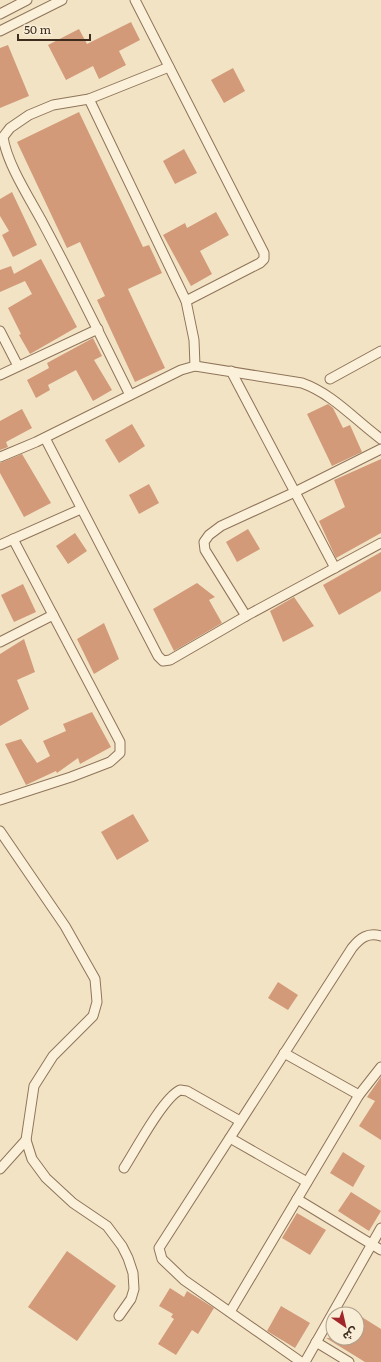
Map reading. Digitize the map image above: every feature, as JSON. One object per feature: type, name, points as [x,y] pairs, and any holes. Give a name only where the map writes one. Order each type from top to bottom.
[{"type":"street","points":[[0,14],[13,3],[27,0]]},
{"type":"street","points":[[0,32],[62,0]]},
{"type":"street","points":[[135,0],[264,253],[264,259],[260,263],[186,301]]},
{"type":"street","points":[[130,395],[98,329],[2,148],[3,137],[10,128],[29,115],[53,105],[89,99],[169,68]]},
{"type":"street","points":[[89,99],[186,301],[194,340],[195,366]]},
{"type":"street","points":[[0,376],[18,366],[98,329]]},
{"type":"street","points":[[0,331],[18,366]]},
{"type":"street","points":[[330,379],[381,351]]},
{"type":"street","points":[[0,457],[45,438],[181,370],[195,366],[231,371],[283,382],[302,383],[314,387],[381,439]]},
{"type":"street","points":[[231,371],[335,568]]},
{"type":"street","points":[[45,438],[158,656],[163,661],[170,660],[246,616],[381,543]]},
{"type":"street","points":[[246,616],[205,550],[204,542],[209,535],[221,526],[295,492],[381,449]]},
{"type":"street","points":[[0,545],[81,509]]},
{"type":"street","points":[[0,800],[34,790],[110,762],[120,753],[120,742],[13,539]]},
{"type":"street","points":[[0,642],[53,615]]},
{"type":"street","points":[[0,831],[81,951],[95,979],[97,1002],[93,1016],[53,1056],[34,1086],[26,1140],[32,1159],[46,1178],[73,1203],[107,1226],[122,1246],[134,1273],[134,1289],[131,1299],[119,1316]]},
{"type":"street","points":[[301,1362],[230,1312],[166,1264],[159,1252],[160,1248],[240,1121],[352,948],[364,937],[375,934],[381,936]]},
{"type":"street","points":[[284,1053],[359,1095]]},
{"type":"street","points":[[230,1312],[359,1095],[381,1067]]},
{"type":"street","points":[[124,1168],[165,1105],[173,1094],[180,1090],[187,1091],[240,1121]]},
{"type":"street","points":[[230,1138],[307,1182]]},
{"type":"street","points":[[0,1169],[26,1140]]},
{"type":"street","points":[[297,1199],[381,1250]]},
{"type":"street","points":[[305,1362],[381,1228]]},
{"type":"street","points":[[316,1342],[349,1362]]},
{"type":"building","points":[[131,22],[140,40],[119,51],[126,65],[99,79],[93,66],[66,80],[48,45],[79,29],[87,44]]},
{"type":"building","points":[[8,45],[29,96],[0,108],[0,48]]},
{"type":"building","points":[[233,68],[245,91],[224,103],[211,80]]},
{"type":"building","points":[[79,112],[143,247],[149,245],[162,273],[128,289],[165,368],[135,382],[97,300],[105,296],[80,242],[67,248],[17,142]]},
{"type":"building","points":[[184,149],[197,173],[175,184],[163,161]]},
{"type":"building","points":[[12,192],[37,245],[13,257],[2,235],[9,231],[0,216],[0,199]]},
{"type":"building","points":[[216,212],[229,235],[200,251],[212,274],[191,286],[163,235],[185,223],[187,228]]},
{"type":"building","points":[[41,259],[77,327],[30,354],[19,335],[21,334],[8,308],[32,294],[25,281],[0,292],[0,270],[11,266],[14,274]]},
{"type":"building","points":[[93,338],[102,356],[94,360],[112,390],[93,401],[76,370],[48,385],[50,390],[36,398],[27,380],[49,368],[47,363]]},
{"type":"building","points":[[328,404],[333,408],[343,428],[350,425],[362,452],[332,466],[307,414]]},
{"type":"building","points":[[22,409],[32,428],[6,442],[8,447],[0,450],[0,421]]},
{"type":"building","points":[[132,424],[145,446],[119,463],[105,440]]},
{"type":"building","points":[[22,454],[51,503],[24,517],[0,473],[0,463]]},
{"type":"building","points":[[381,459],[381,533],[336,558],[319,521],[345,507],[334,480]]},
{"type":"building","points":[[149,484],[159,503],[139,514],[129,495]]},
{"type":"building","points":[[248,529],[260,549],[237,562],[226,542]]},
{"type":"building","points":[[75,533],[87,551],[68,564],[56,546]]},
{"type":"building","points":[[381,552],[381,591],[339,615],[323,585]]},
{"type":"building","points":[[197,583],[215,597],[209,600],[222,623],[174,651],[153,609]]},
{"type":"building","points":[[23,584],[36,612],[14,622],[1,595]]},
{"type":"building","points":[[294,597],[314,626],[283,642],[270,611]]},
{"type":"building","points":[[104,623],[119,659],[94,674],[77,639]]},
{"type":"building","points":[[24,639],[35,672],[17,680],[29,709],[0,726],[0,654]]},
{"type":"building","points":[[92,712],[111,747],[80,764],[78,758],[57,773],[56,771],[26,785],[5,744],[21,739],[37,763],[50,756],[43,741],[66,731],[63,724]]},
{"type":"building","points":[[133,814],[149,841],[117,860],[101,832]]},
{"type":"building","points":[[278,982],[298,995],[288,1010],[268,998]]},
{"type":"building","points":[[381,1077],[381,1140],[359,1126],[375,1101],[367,1097]]},
{"type":"building","points":[[343,1152],[365,1166],[353,1187],[330,1173]]},
{"type":"building","points":[[351,1192],[381,1211],[369,1231],[338,1211]]},
{"type":"building","points":[[297,1213],[326,1230],[310,1255],[282,1238]]},
{"type":"building","points":[[67,1251],[116,1286],[77,1341],[28,1307]]},
{"type":"building","points":[[170,1288],[184,1297],[187,1291],[214,1308],[198,1334],[192,1330],[176,1355],[158,1344],[174,1319],[171,1317],[173,1314],[159,1306]]},
{"type":"building","points":[[281,1306],[310,1323],[295,1348],[267,1331]]},
{"type":"building","points":[[365,1319],[381,1329],[381,1362],[365,1362],[339,1346],[365,1346]]}]
